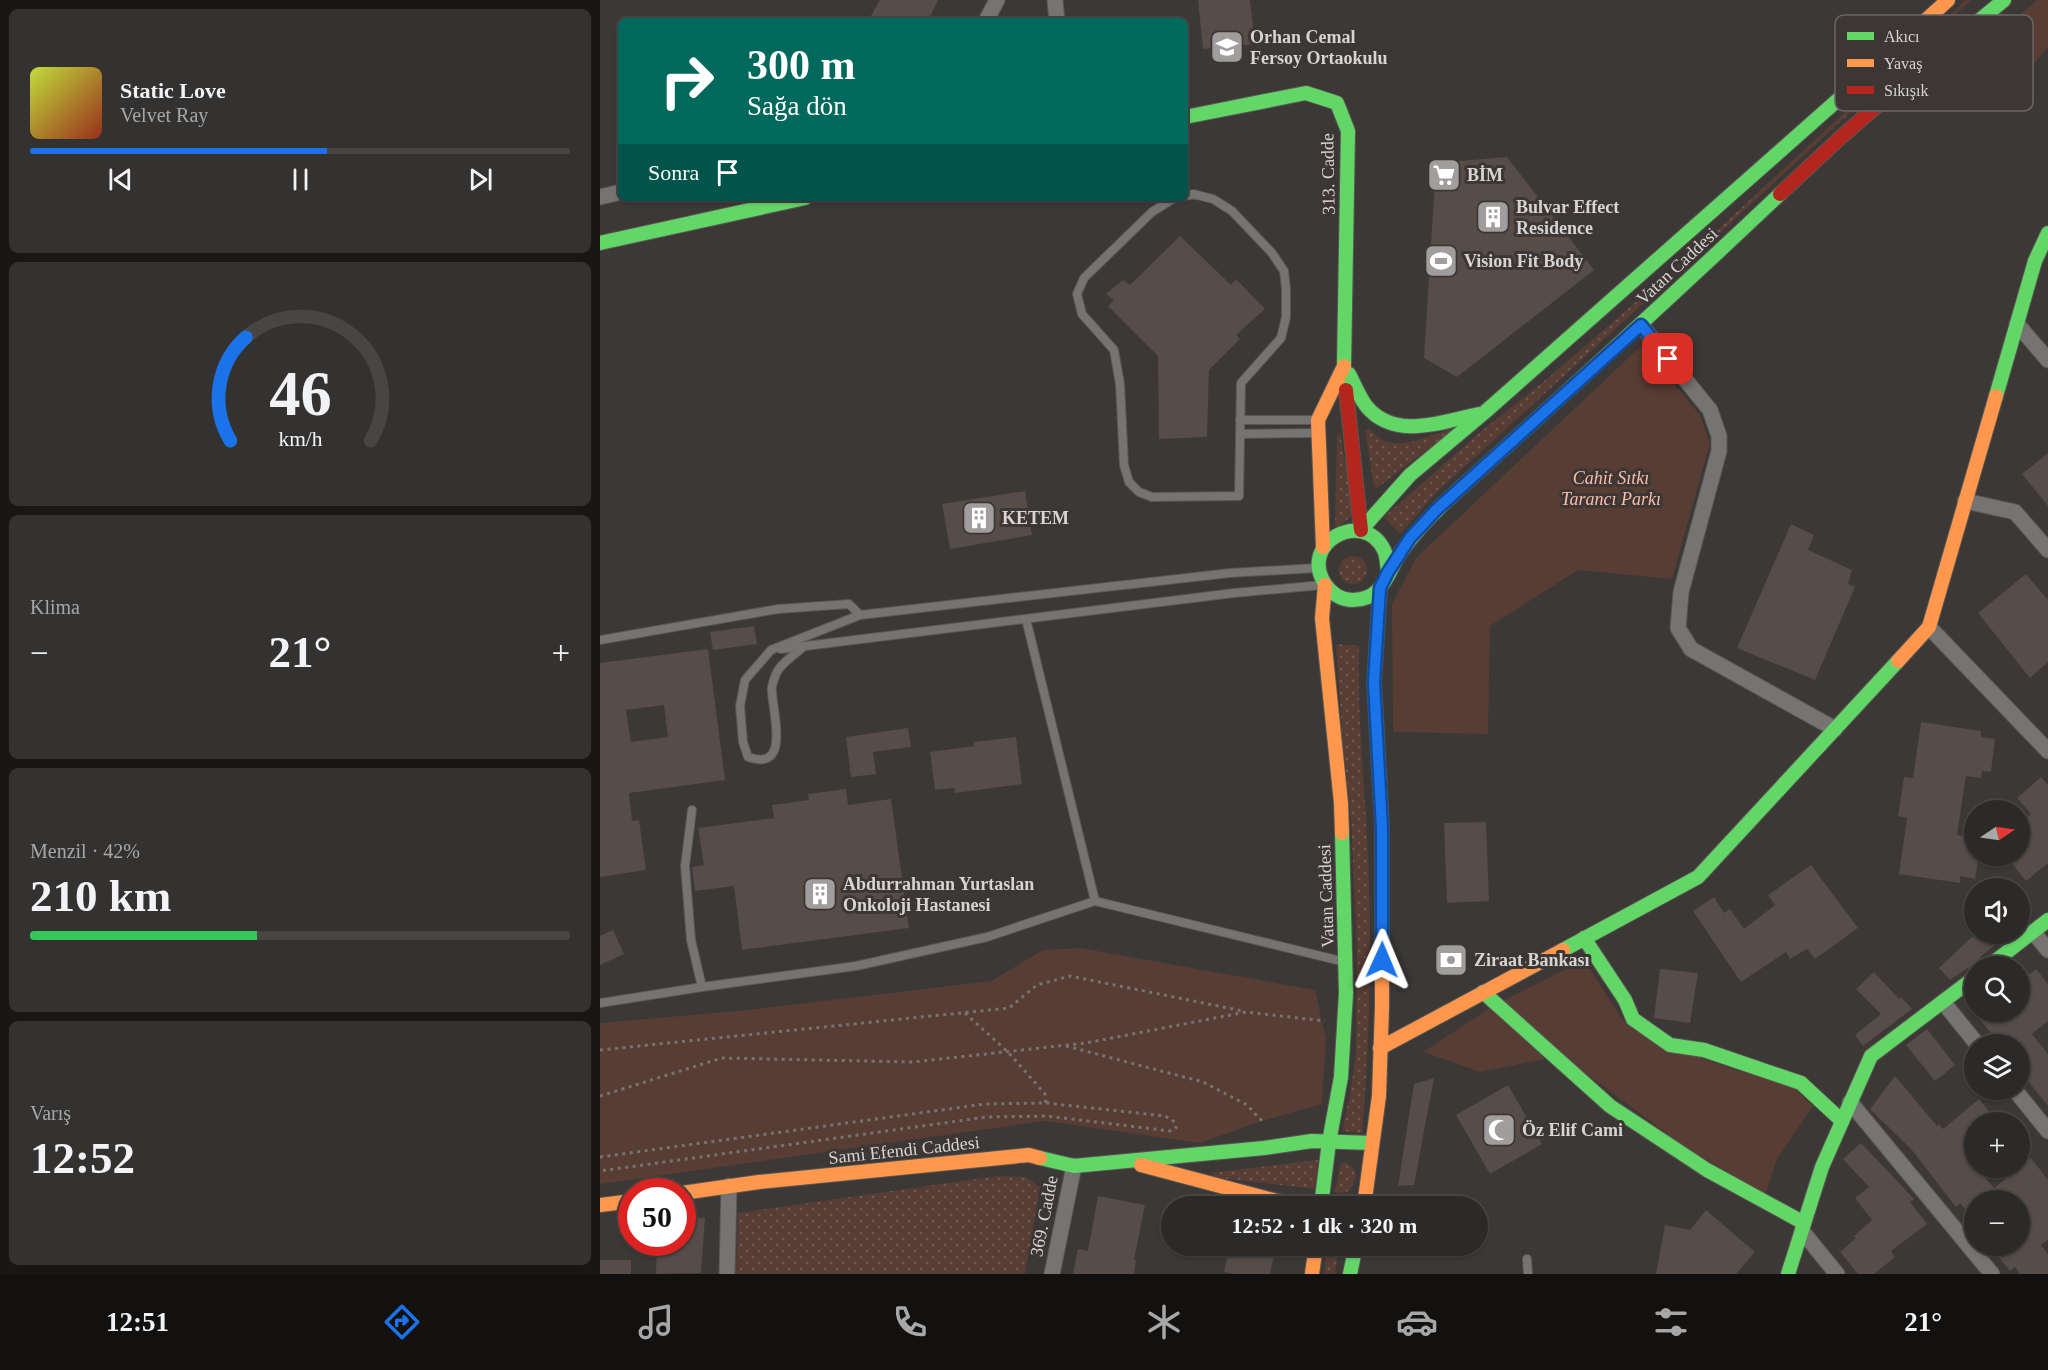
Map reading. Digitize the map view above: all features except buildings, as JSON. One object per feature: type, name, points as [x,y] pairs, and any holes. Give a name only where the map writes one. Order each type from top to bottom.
[{"type":"main road","name":"Vatan Caddesi","points":[[1931,15],[1948,0]]},
{"type":"main road","name":"Vatan Caddesi","points":[[1986,15],[2004,0]]},
{"type":"main road","name":"313. Cadde","points":[[1188,116],[1306,93],[1337,103],[1348,131],[1344,366],[1361,530]]},
{"type":"main road","name":"Vatan Caddesi","points":[[1361,530],[1410,475],[1485,412],[1835,102]]},
{"type":"main road","name":"Vatan Caddesi","points":[[1365,1196],[1379,1096],[1382,869],[1374,682],[1380,588],[1410,538],[1436,510],[1641,325],[1871,111]]},
{"type":"main road","points":[[600,243],[791,201]]},
{"type":"main road","points":[[1380,1048],[1698,878],[1929,627],[2035,261],[2048,233]]},
{"type":"main road","points":[[1344,366],[1369,409],[1394,426],[1421,427],[1485,412]]},
{"type":"main road","name":"313. Cadde","points":[[1323,547],[1318,426],[1344,366]]},
{"type":"main road","points":[[1323,547],[1332,537],[1341,532],[1361,530],[1372,535],[1384,548],[1388,556],[1388,572]]},
{"type":"main road","name":"Vatan Caddesi","points":[[1322,1196],[1341,1077],[1346,962],[1341,803],[1322,618],[1325,585],[1319,567],[1323,547]]},
{"type":"main road","points":[[1325,585],[1340,597],[1350,600],[1362,599],[1380,588]]},
{"type":"main road","points":[[2002,956],[2048,920]]},
{"type":"main road","points":[[1584,938],[1625,1000],[1633,1019],[1670,1045],[1704,1050],[1801,1083],[1842,1121]]},
{"type":"main road","points":[[1788,1274],[1822,1167],[1871,1056],[1964,986]]},
{"type":"main road","points":[[1483,992],[1610,1106],[1707,1170],[1803,1227]]},
{"type":"main road","name":"Sami Efendi Caddesi","points":[[696,1191],[1029,1155],[1074,1166],[1264,1148],[1312,1141],[1372,1143]]},
{"type":"main road","name":"Sami Efendi Caddesi","points":[[1129,1162],[1258,1196]]},
{"type":"main road","points":[[600,1205],[618,1203]]},
{"type":"main road","points":[[1312,1274],[1314,1256]]},
{"type":"main road","points":[[1350,1274],[1354,1256]]},
{"type":"street","points":[[988,18],[997,0]]},
{"type":"street","points":[[1055,0],[1057,18]]},
{"type":"street","points":[[600,197],[618,193]]},
{"type":"street","points":[[2017,324],[2048,360]]},
{"type":"street","points":[[1641,325],[1710,410],[1719,436],[1719,451],[1681,592],[1678,628],[1691,649],[1835,729]]},
{"type":"street","points":[[1965,501],[2015,512],[2048,550]]},
{"type":"street","points":[[1929,627],[2048,752]]},
{"type":"street","points":[[2033,932],[2048,950]]},
{"type":"street","points":[[1943,1002],[1969,1034]]},
{"type":"street","points":[[2023,1100],[2048,1131]]},
{"type":"street","points":[[1851,1102],[1992,1274]]},
{"type":"street","name":"369. Cadde","points":[[1052,1274],[1074,1166]]},
{"type":"street","points":[[727,1274],[729,1186]]},
{"type":"street","points":[[1803,1227],[1837,1274]]},
{"type":"lane","points":[[1169,201],[1152,212],[1084,278],[1077,294],[1082,314],[1114,350],[1120,384],[1124,465],[1129,482],[1139,492],[1152,497],[1239,496],[1241,383],[1281,338],[1286,318],[1284,271],[1272,253],[1232,211],[1213,199],[1193,194],[1188,195]]},
{"type":"lane","points":[[1240,420],[1318,426]]},
{"type":"lane","points":[[1240,434],[1318,426]]},
{"type":"lane","points":[[802,648],[776,672],[771,691],[777,731],[776,747],[769,757],[758,760],[748,756],[743,742],[740,706],[745,680],[771,650],[860,615],[1230,573],[1319,567]]},
{"type":"lane","points":[[771,650],[802,648],[1234,593],[1325,585]]},
{"type":"lane","points":[[600,640],[778,609],[849,604],[860,615]]},
{"type":"lane","points":[[1026,619],[1095,901]]},
{"type":"lane","points":[[692,810],[685,866],[691,940],[702,987]]},
{"type":"lane","points":[[600,1004],[702,987],[856,966],[987,937],[1095,901],[1346,962]]},
{"type":"lane","points":[[1527,1259],[1528,1274]]},
{"type":"path","points":[[600,1050],[1009,1008],[1037,986],[1070,976],[1246,1011],[1344,1024]]},
{"type":"path","points":[[600,1096],[722,1058],[913,1062],[1086,1043],[1246,1011]]},
{"type":"path","points":[[965,1013],[1008,1052],[1045,1094],[1046,1102]]},
{"type":"path","points":[[1064,1045],[1203,1082],[1246,1105],[1262,1121]]},
{"type":"path","points":[[600,1157],[985,1104],[1046,1102],[1164,1116],[1175,1122],[1176,1128],[1170,1131],[1047,1116],[987,1117],[600,1172]]},
{"type":"green space","points":[[1966,0],[1971,0],[1955,15],[1950,15]]},
{"type":"green space","points":[[2037,0],[2048,0],[2048,47],[2033,65],[2033,15],[2019,15]]},
{"type":"green space","points":[[1846,111],[1851,111],[1438,491],[1400,534],[1384,517],[1479,433],[1548,378],[1697,249]]},
{"type":"green space","name":"Cahit Sıtkı Tarancı Parkı","points":[[1642,345],[1700,415],[1710,443],[1672,579],[1578,570],[1490,626],[1488,734],[1393,732],[1392,604],[1416,558]]},
{"type":"green space","points":[[1455,428],[1377,488],[1374,487],[1365,430],[1370,429],[1385,441],[1402,443]]},
{"type":"green space","points":[[1340,434],[1355,514],[1337,527],[1335,525],[1337,435]]},
{"type":"green space","points":[[1353,556],[1363,560],[1367,570],[1363,580],[1353,584],[1343,580],[1339,570],[1343,560]]},
{"type":"green space","points":[[1336,644],[1359,646],[1359,699],[1370,925],[1370,994],[1362,1133],[1342,1131],[1356,1052],[1357,949],[1351,818]]},
{"type":"green space","points":[[1080,948],[1315,990],[1326,1039],[1322,1104],[1262,1121],[1200,1143],[1045,1121],[642,1178],[618,1178],[618,1181],[600,1184],[600,1023],[748,1010],[991,981],[1043,950]]},
{"type":"green space","points":[[1584,960],[1623,1020],[1706,1060],[1794,1088],[1813,1106],[1777,1159],[1765,1195],[1684,1146],[1566,1059],[1554,1057],[1481,1072],[1423,1052],[1496,1004]]},
{"type":"green space","points":[[1318,1160],[1315,1189],[1211,1177],[1211,1173]]},
{"type":"green space","points":[[1345,1162],[1353,1168],[1355,1179],[1349,1191],[1338,1194],[1335,1191],[1340,1164]]},
{"type":"green space","points":[[997,1176],[1025,1177],[1040,1187],[1025,1274],[736,1274],[738,1213]]},
{"type":"green space","points":[[1326,1256],[1337,1256],[1335,1274],[1324,1274]]},
{"type":"traffic: fast","points":[[1986,15],[2004,0]]},
{"type":"traffic: fast","points":[[1188,116],[1306,93],[1337,103],[1348,131],[1344,366],[1346,390]]},
{"type":"traffic: fast","points":[[1361,530],[1410,475],[1485,412],[1835,102]]},
{"type":"traffic: fast","points":[[1388,572],[1384,550],[1375,538],[1363,532],[1349,531],[1337,536],[1327,544],[1320,555],[1319,569],[1325,584],[1337,595],[1344,599],[1355,600],[1375,593],[1419,528],[1441,506],[1780,194]]},
{"type":"traffic: fast","points":[[600,243],[791,201]]},
{"type":"traffic: fast","points":[[1996,396],[2035,261],[2048,233]]},
{"type":"traffic: fast","points":[[1349,374],[1367,407],[1379,417],[1392,423],[1420,426],[1479,414]]},
{"type":"traffic: fast","points":[[1380,589],[1374,682],[1382,825]]},
{"type":"traffic: fast","points":[[1563,950],[1698,877],[1898,661]]},
{"type":"traffic: fast","points":[[1322,1196],[1341,1077],[1346,993],[1342,833]]},
{"type":"traffic: fast","points":[[2002,956],[2048,920]]},
{"type":"traffic: fast","points":[[1584,938],[1625,1000],[1633,1019],[1670,1045],[1704,1050],[1801,1083],[1842,1121]]},
{"type":"traffic: fast","points":[[1788,1274],[1822,1167],[1871,1056],[1964,986]]},
{"type":"traffic: fast","points":[[1483,992],[1610,1106],[1707,1170],[1804,1223]]},
{"type":"traffic: fast","points":[[1040,1158],[1074,1166],[1264,1148],[1312,1141],[1372,1143]]},
{"type":"traffic: fast","points":[[1350,1274],[1354,1256]]},
{"type":"traffic: slow","points":[[1932,15],[1948,0]]},
{"type":"traffic: slow","points":[[1323,547],[1318,420],[1344,366]]},
{"type":"traffic: slow","points":[[1898,661],[1929,627],[1996,396]]},
{"type":"traffic: slow","points":[[1325,585],[1322,618],[1342,833]]},
{"type":"traffic: slow","points":[[1365,1196],[1379,1096],[1382,1007],[1382,825]]},
{"type":"traffic: slow","points":[[1380,1048],[1563,950]]},
{"type":"traffic: slow","points":[[696,1191],[759,1182],[1029,1155],[1040,1158]]},
{"type":"traffic: slow","points":[[1141,1165],[1258,1196]]},
{"type":"traffic: slow","points":[[600,1205],[618,1203]]},
{"type":"traffic: slow","points":[[1312,1274],[1314,1256]]},
{"type":"traffic: jam","points":[[1780,194],[1871,111]]},
{"type":"traffic: jam","points":[[1346,390],[1361,530]]},
{"type":"place","name":"Orhan Cemal Fersoy Ortaokulu","points":[[1227,47]]},
{"type":"place","name":"BİM","points":[[1444,175]]},
{"type":"place","name":"Bulvar Effect Residence","points":[[1493,217]]},
{"type":"place","name":"Vision Fit Body","points":[[1441,261]]},
{"type":"place","name":"KETEM","points":[[979,518]]},
{"type":"place","name":"Abdurrahman Yurtaslan Onkoloji Hastanesi","points":[[820,894]]},
{"type":"place","name":"Ziraat Bankası","points":[[1451,960]]},
{"type":"place","name":"Öz Elif Cami","points":[[1499,1130]]},
{"type":"route","points":[[1382,960],[1382,828],[1374,682],[1380,588],[1410,538],[1436,510],[1641,325],[1668,359]]}]
